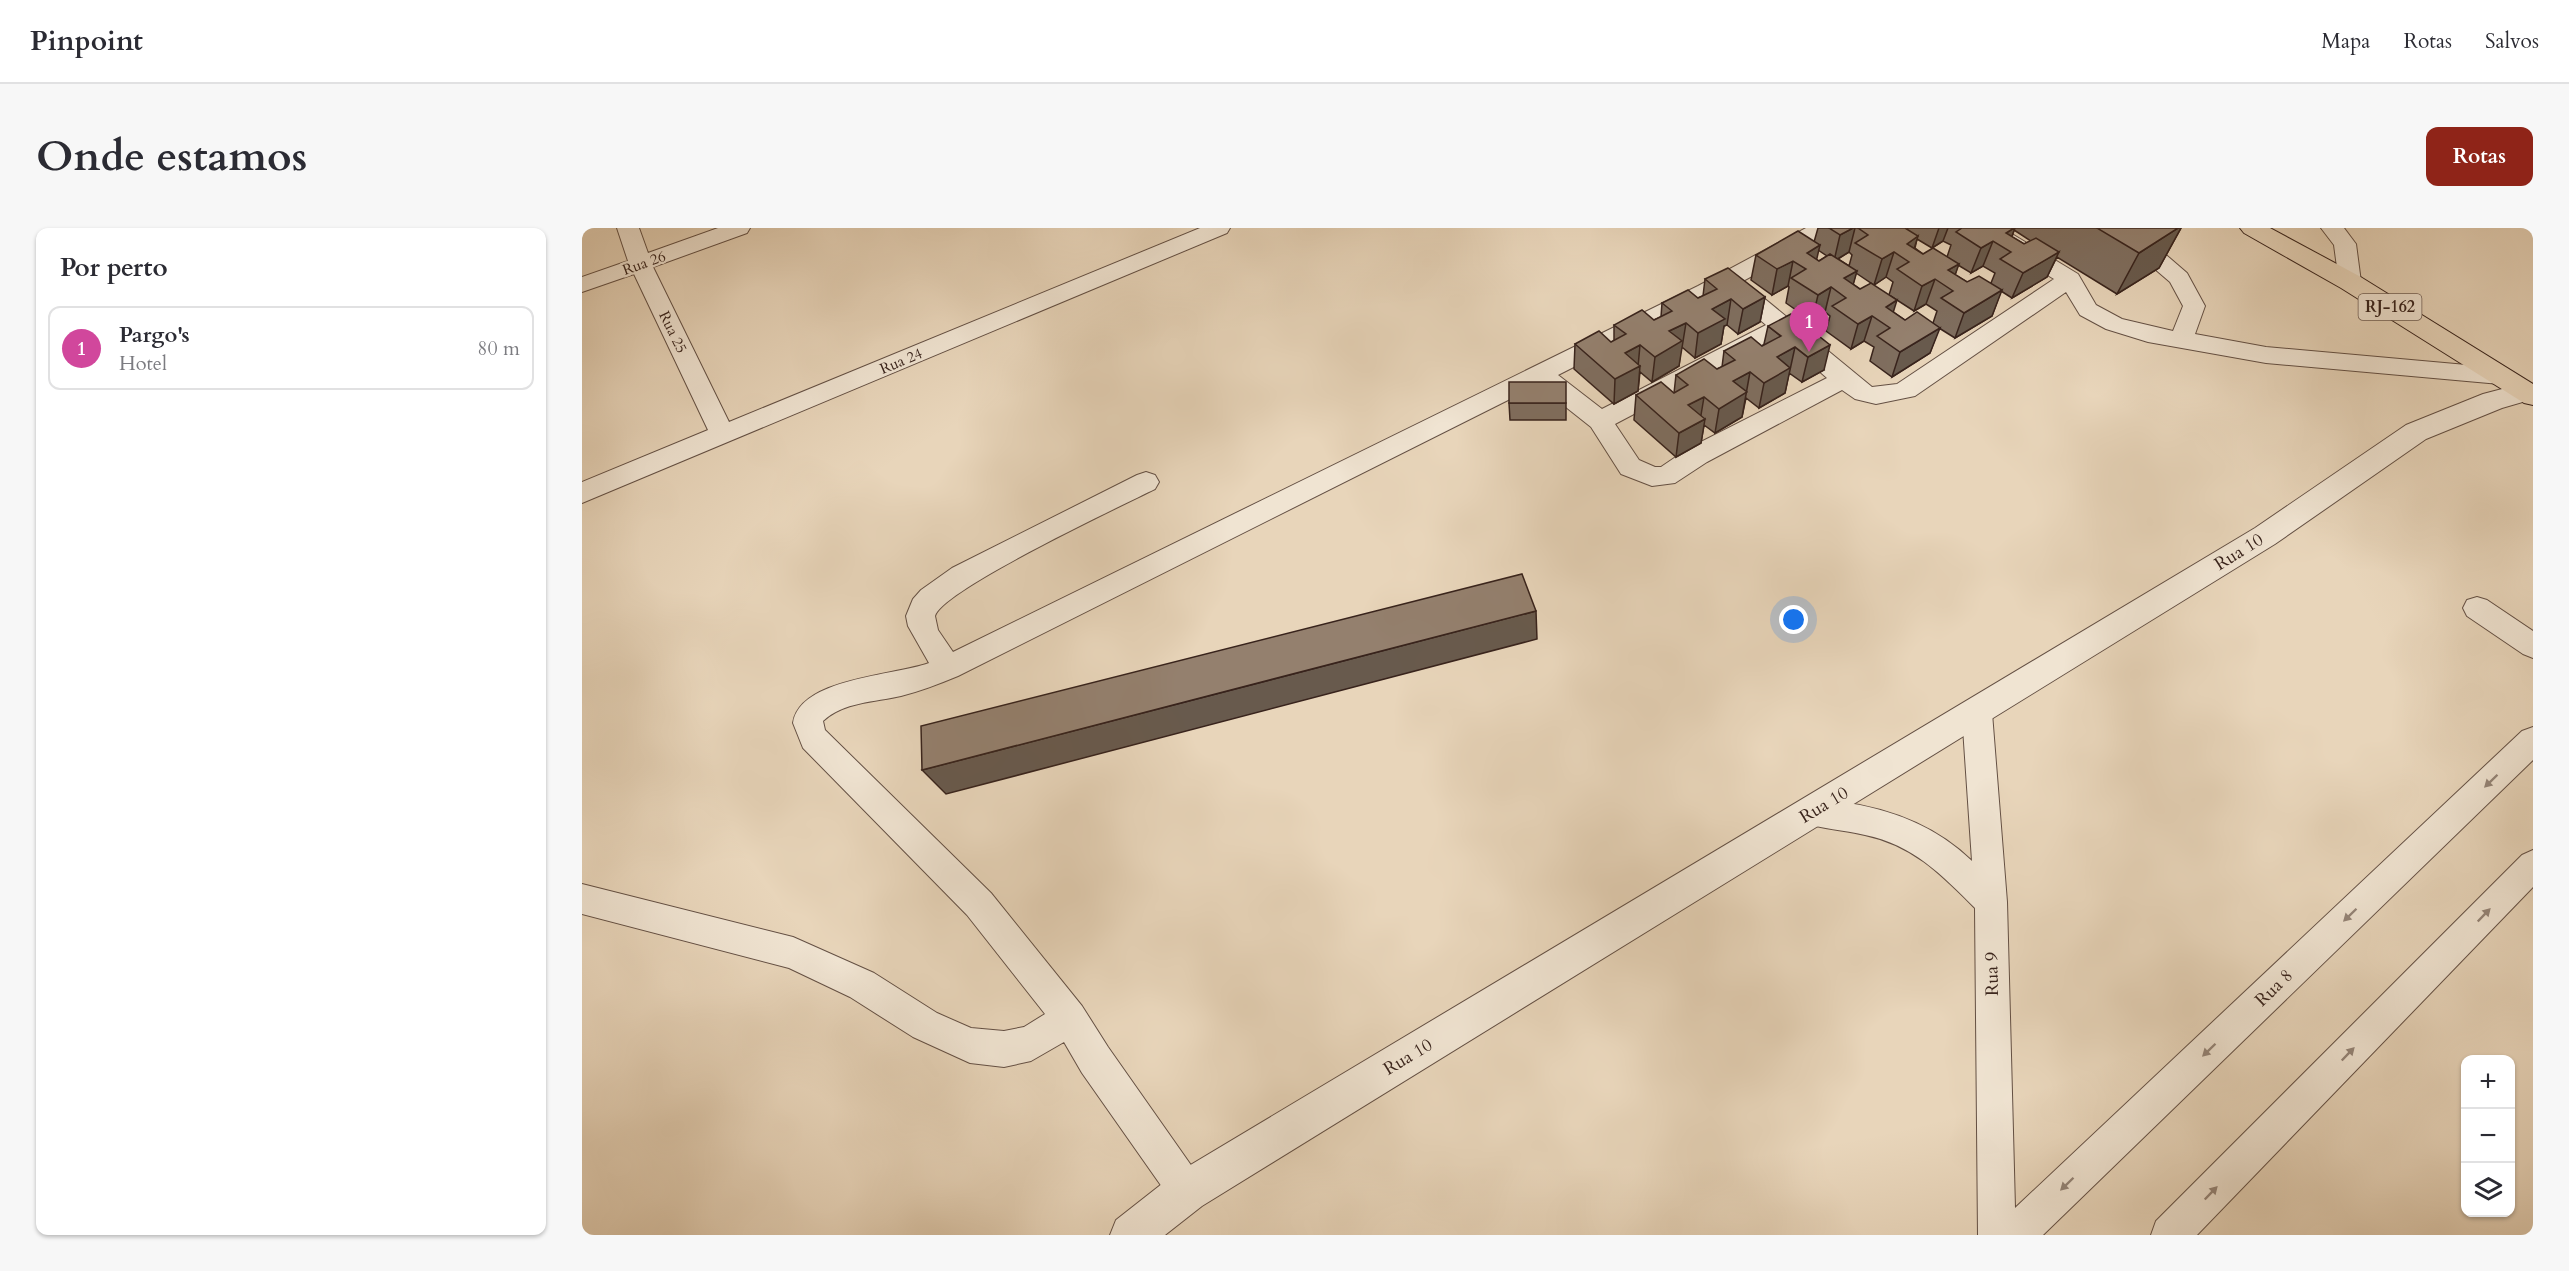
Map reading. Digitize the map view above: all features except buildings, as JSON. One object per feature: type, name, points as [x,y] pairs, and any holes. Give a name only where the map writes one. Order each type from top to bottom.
[{"type":"main road","name":"RJ-162","points":[[2253,228],[2350,282],[2519,388]]},
{"type":"street","name":"Rua 25","points":[[628,228],[640,264],[723,435]]},
{"type":"street","name":"Rua 26","points":[[582,285],[739,228]]},
{"type":"street","name":"Rua 24","points":[[582,493],[1219,228]]},
{"type":"street","points":[[1187,1191],[1095,1060],[1070,1018],[979,904],[849,777],[814,739],[808,728],[808,718],[812,711],[837,698],[902,683],[948,668],[1727,280],[1804,250],[1823,228]]},
{"type":"street","points":[[1986,228],[2070,279],[2088,310],[2114,324],[2181,340],[2266,355],[2519,388]]},
{"type":"street","points":[[2111,228],[2150,253],[2179,278],[2194,306],[2181,340]]},
{"type":"street","points":[[2332,228],[2345,244],[2350,282]]},
{"type":"street","points":[[1727,280],[1784,325],[1857,390],[1867,395],[1886,397],[1906,390],[1943,351],[2014,318],[2070,279]]},
{"type":"street","points":[[1995,305],[2014,318]]},
{"type":"street","points":[[1600,421],[1784,325]]},
{"type":"street","points":[[1540,373],[1600,421],[1630,467],[1652,477],[1666,476],[1698,456],[1846,378]]},
{"type":"street","name":"Rua 10","points":[[1131,1235],[1187,1191],[2265,536],[2416,432],[2519,388]]},
{"type":"street","points":[[948,668],[920,626],[919,617],[923,606],[934,593],[962,576],[1146,482]]},
{"type":"street","points":[[2477,608],[2533,646]]},
{"type":"street","name":"Rua 9","points":[[1977,713],[1991,902],[1997,1235]]},
{"type":"street","name":"Rua 8","points":[[2014,1235],[2533,740]]},
{"type":"street","points":[[1812,812],[1870,820],[1907,832],[1938,851],[1991,902]]},
{"type":"street","points":[[2170,1235],[2533,865]]},
{"type":"street","points":[[582,899],[793,953],[862,985],[925,1025],[970,1045],[1004,1049],[1031,1043],[1070,1018]]},
{"type":"place","name":"Pargo's","points":[[1809,352]]}]
